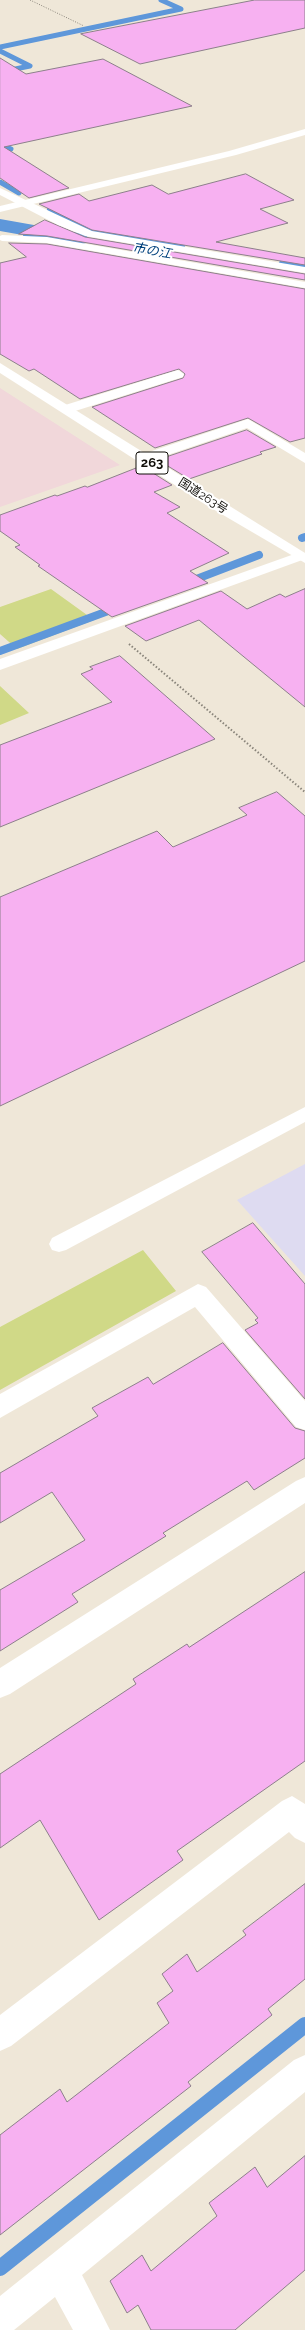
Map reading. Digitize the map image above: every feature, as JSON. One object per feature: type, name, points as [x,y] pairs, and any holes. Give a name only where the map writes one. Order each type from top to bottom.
[{"type":"main road","points":[[0,210],[232,153],[305,132]]},
{"type":"main road","points":[[0,191],[88,234],[305,270]]},
{"type":"main road","name":"国道263号","points":[[0,367],[302,557]]},
{"type":"main road","points":[[67,409],[178,374]]},
{"type":"main road","points":[[145,458],[248,423],[305,459]]},
{"type":"main road","points":[[0,665],[302,557]]},
{"type":"main road","points":[[0,1407],[198,1294],[305,1419]]},
{"type":"main road","points":[[0,1684],[305,1489]]},
{"type":"main road","points":[[0,2035],[292,1811],[305,1828]]},
{"type":"main road","points":[[0,2319],[304,2075]]},
{"type":"main road","points":[[60,2270],[92,2330]]},
{"type":"lane","points":[[2,238],[47,240],[305,285]]},
{"type":"lane","points":[[59,1244],[305,1114]]},
{"type":"path","points":[[30,0],[84,26]]},
{"type":"path","points":[[111,625],[126,641],[305,792]]},
{"type":"shaded area","points":[[0,388],[120,465],[0,507]]},
{"type":"shaded area","points":[[305,1164],[305,1276],[237,1200]]},
{"type":"green space","points":[[51,589],[94,620],[17,649],[0,634],[0,607]]},
{"type":"green space","points":[[0,686],[29,713],[0,725]]},
{"type":"green space","points":[[143,1250],[176,1291],[0,1390],[0,1327]]},
{"type":"building","points":[[255,0],[305,0],[305,28],[140,64],[81,34]]},
{"type":"building","points":[[0,58],[26,74],[103,59],[192,106],[4,147],[69,188],[29,198],[0,178]]},
{"type":"building","points":[[246,174],[294,200],[260,209],[288,223],[216,242],[305,258],[305,265],[92,230],[39,204],[79,194],[89,201],[152,185],[168,194]]},
{"type":"building","points":[[45,220],[85,237],[305,274],[305,280],[47,236],[19,234]]},
{"type":"building","points":[[9,243],[47,244],[305,289],[305,438],[290,442],[248,418],[155,448],[92,407],[183,378],[185,374],[179,369],[80,399],[34,369],[29,371],[0,354],[0,263],[26,257]]},
{"type":"building","points":[[247,430],[276,447],[260,452],[262,454],[189,479],[158,460]]},
{"type":"building","points":[[142,466],[172,485],[154,492],[180,507],[167,513],[229,553],[190,571],[208,583],[112,617],[38,566],[40,565],[15,547],[20,545],[0,531],[0,515],[55,495],[57,496],[85,486],[87,487]]},
{"type":"building","points":[[305,589],[305,707],[199,620],[146,641],[125,626],[221,591],[247,609],[280,594],[285,597]]},
{"type":"building","points":[[120,656],[215,739],[0,827],[0,745],[112,702],[81,674],[93,669],[90,667]]},
{"type":"building","points":[[277,792],[305,816],[305,961],[0,1106],[0,897],[157,831],[173,847],[247,815],[239,808]]},
{"type":"building","points":[[253,1223],[305,1284],[305,1399],[245,1330],[258,1323],[255,1320],[258,1318],[202,1252]]},
{"type":"building","points":[[223,1343],[295,1428],[305,1431],[305,1458],[254,1490],[247,1481],[163,1533],[166,1536],[72,1594],[78,1602],[0,1651],[0,1590],[85,1540],[52,1492],[0,1523],[0,1473],[98,1416],[92,1408],[148,1377],[153,1384]]},
{"type":"building","points":[[305,1572],[305,1761],[177,1851],[183,1860],[99,1920],[40,1820],[0,1848],[0,1774],[136,1684],[133,1679],[187,1644],[189,1647]]},
{"type":"building","points":[[305,1884],[305,1979],[268,2009],[272,2015],[188,2082],[191,2086],[0,2235],[0,2135],[60,2089],[67,2102],[169,2023],[157,2003],[173,1991],[162,1974],[187,1954],[197,1972],[246,1935],[243,1931]]},
{"type":"building","points":[[305,2156],[305,2270],[235,2330],[151,2330],[138,2305],[127,2313],[110,2281],[142,2255],[151,2271],[217,2216],[209,2203],[255,2167],[267,2187]]},
{"type":"waterway","points":[[0,47],[181,9],[161,0]]},
{"type":"waterway","points":[[0,51],[30,66],[0,72]]},
{"type":"waterway","points":[[0,144],[11,149]]},
{"type":"waterway","points":[[0,182],[19,193]]},
{"type":"waterway","points":[[50,209],[81,226],[101,232],[182,246]]},
{"type":"waterway","name":"市の江","points":[[0,225],[79,239]]},
{"type":"waterway","name":"市の江","points":[[26,236],[46,233]]},
{"type":"waterway","points":[[282,263],[305,267]]},
{"type":"waterway","points":[[186,583],[259,555]]},
{"type":"waterway","points":[[0,651],[119,607]]},
{"type":"waterway","points":[[0,2268],[305,2025]]}]
